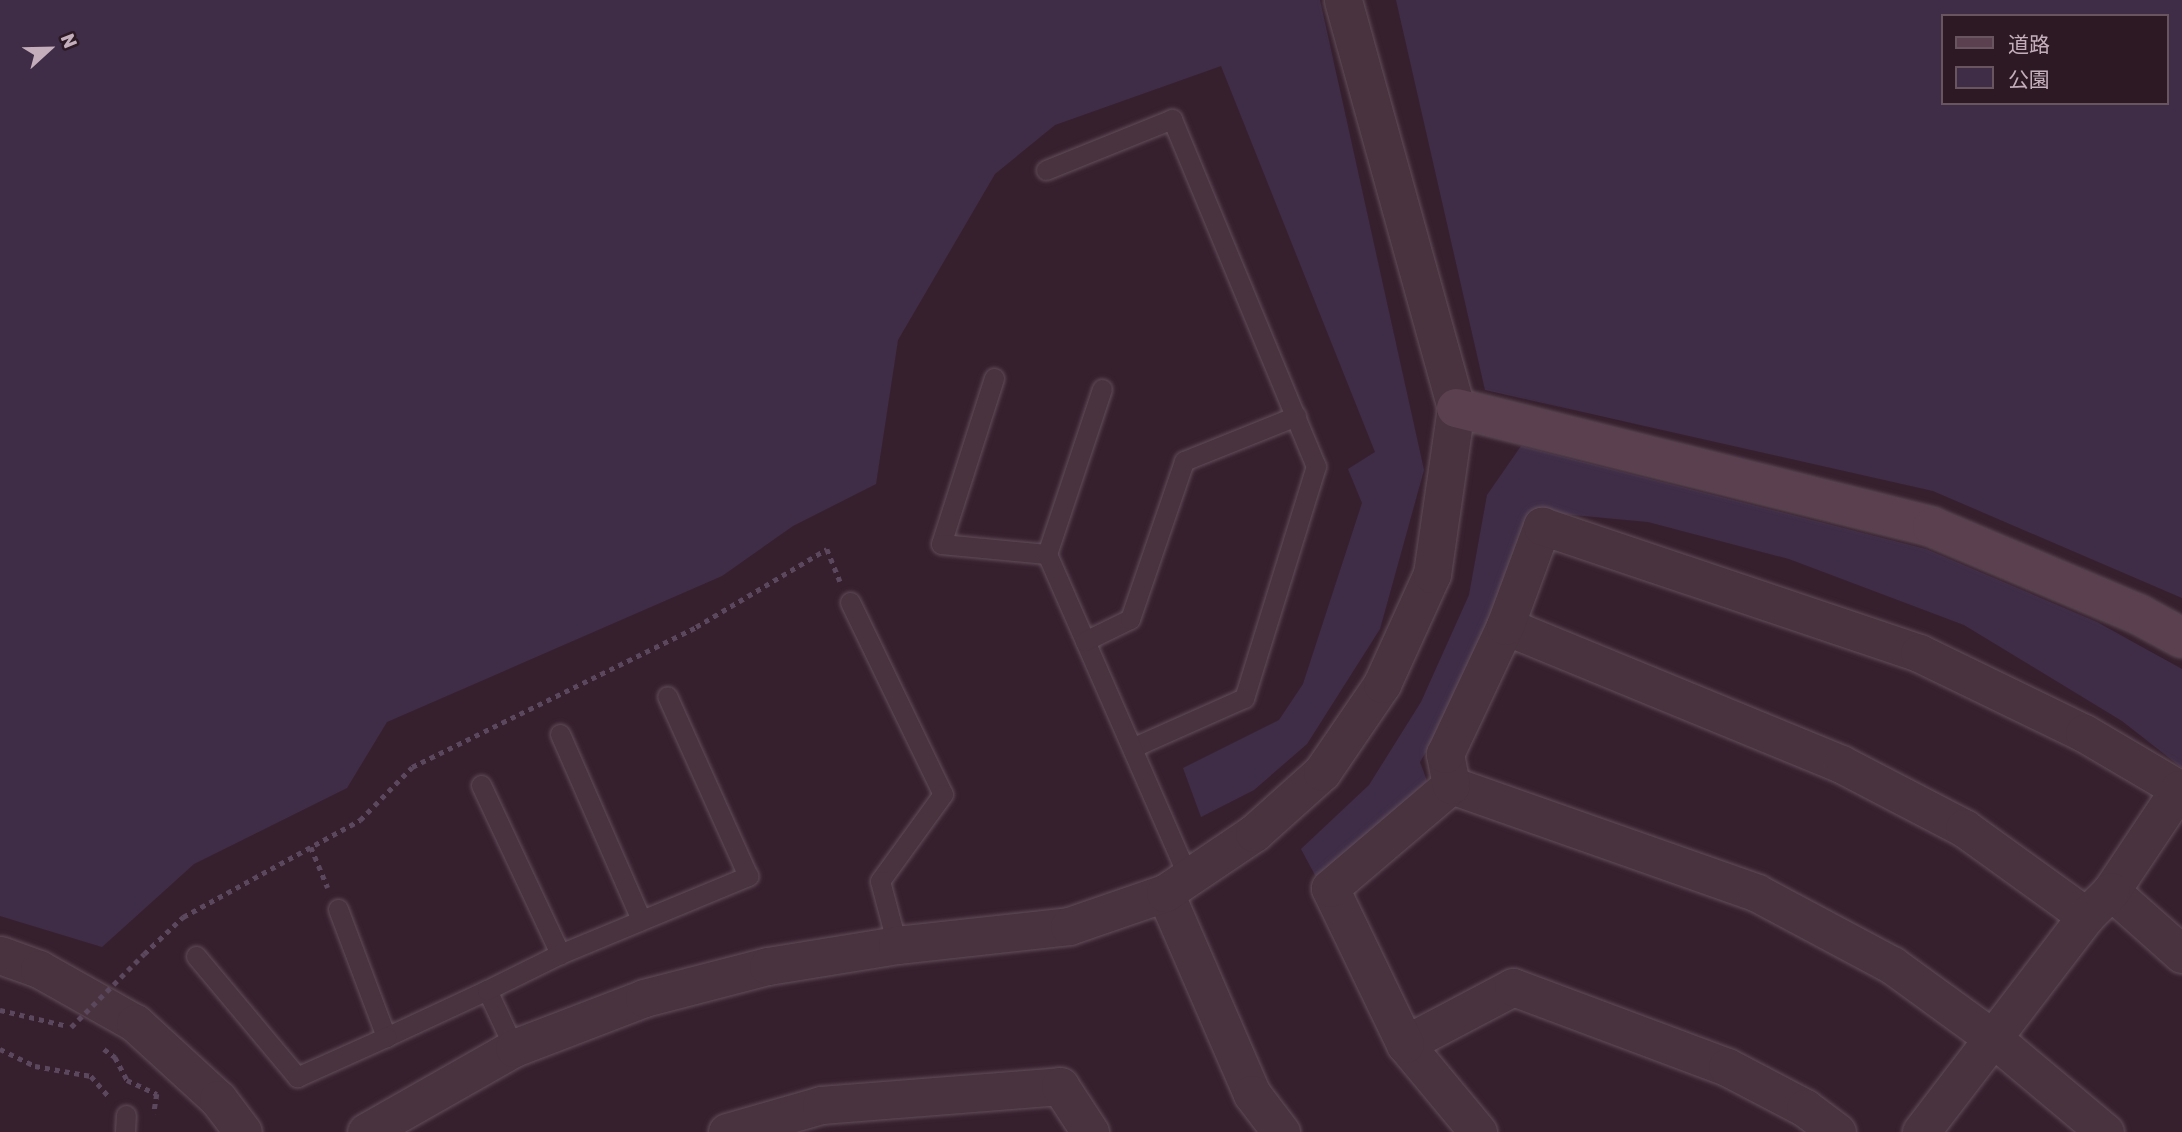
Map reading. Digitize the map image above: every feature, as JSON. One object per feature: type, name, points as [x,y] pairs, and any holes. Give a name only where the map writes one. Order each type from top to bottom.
[{"type":"street","points":[[366,1132],[514,1048],[644,998],[768,966],[897,945],[1069,926],[1177,885],[1254,833],[1322,772],[1382,684],[1432,574],[1455,408],[1343,0]]},
{"type":"street","points":[[1455,408],[1932,527],[2138,614],[2182,638]]},
{"type":"street","points":[[1451,785],[1445,754],[1505,626],[1542,526],[1919,653],[2084,733],[2179,789],[2099,903],[1921,1132]]},
{"type":"street","points":[[1505,626],[1841,764],[2099,903],[2182,954]]},
{"type":"street","points":[[1451,785],[1757,893],[1892,965],[1994,1039],[2105,1132]]},
{"type":"street","points":[[1451,785],[1329,888],[1405,1044],[1478,1132]]},
{"type":"street","points":[[1177,885],[1252,1094],[1281,1132]]},
{"type":"street","points":[[0,955],[39,969],[135,1023],[218,1099],[243,1132]]},
{"type":"street","points":[[1405,1044],[1513,987],[1727,1067],[1805,1108],[1837,1132]]},
{"type":"street","points":[[727,1132],[821,1105],[1060,1086],[1090,1132]]},
{"type":"lane","points":[[1046,170],[1172,119],[1316,466],[1244,698],[1134,747]]},
{"type":"lane","points":[[994,378],[940,544],[1047,554]]},
{"type":"lane","points":[[1102,389],[1047,554],[1134,747],[1177,885]]},
{"type":"lane","points":[[1085,641],[1130,619],[1184,461],[1296,416]]},
{"type":"lane","points":[[850,602],[943,794],[880,881],[897,945]]},
{"type":"lane","points":[[196,956],[297,1077],[560,954],[748,876],[667,696]]},
{"type":"lane","points":[[560,734],[641,919]]},
{"type":"lane","points":[[481,785],[560,954]]},
{"type":"lane","points":[[338,909],[386,1037]]},
{"type":"lane","points":[[487,990],[514,1048]]},
{"type":"path","points":[[71,1027],[183,917],[360,820],[412,767],[696,626],[827,549],[850,602]]},
{"type":"path","points":[[311,847],[338,909]]},
{"type":"path","points":[[0,1010],[71,1027],[82,1034]]},
{"type":"path","points":[[0,1049],[36,1066],[91,1076],[125,1124],[145,1123],[155,1112],[157,1094],[127,1080],[115,1057],[93,1042]]},
{"type":"green space","points":[[0,0],[1320,0],[1424,470],[1380,629],[1307,744],[1254,790],[1201,817],[1183,768],[1279,720],[1303,684],[1362,503],[1348,469],[1375,452],[1221,66],[1055,125],[995,174],[898,340],[876,484],[793,526],[722,576],[387,722],[347,788],[194,864],[102,947],[0,916]]},
{"type":"green space","points":[[1396,0],[2182,0],[2182,598],[1933,491],[1485,390]]},
{"type":"green space","points":[[1521,446],[1926,549],[2097,622],[2182,669],[2182,768],[2122,721],[1964,625],[1789,559],[1648,522],[1530,511],[1477,665],[1420,762],[1427,781],[1317,879],[1301,849],[1369,785],[1421,702],[1469,595],[1487,495]]}]
